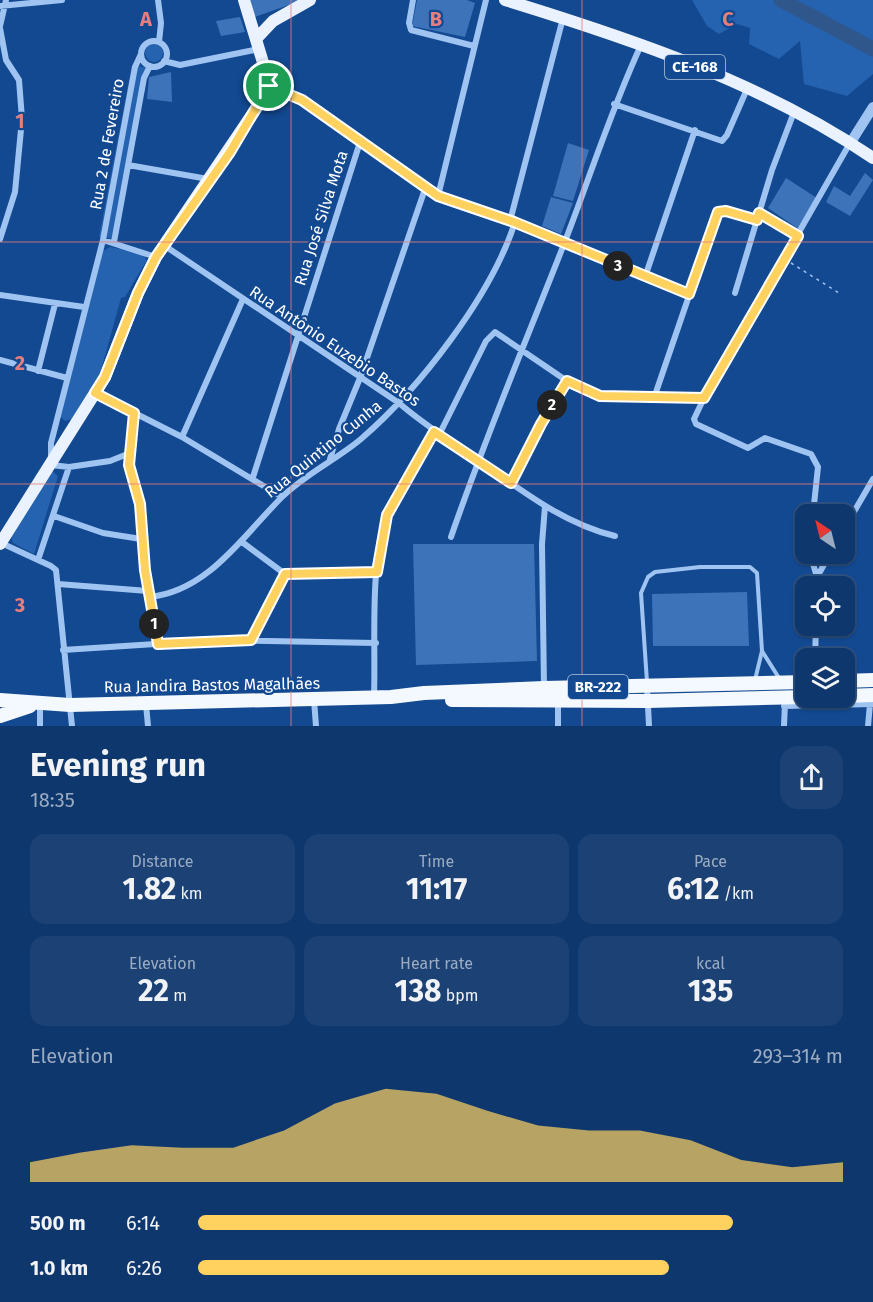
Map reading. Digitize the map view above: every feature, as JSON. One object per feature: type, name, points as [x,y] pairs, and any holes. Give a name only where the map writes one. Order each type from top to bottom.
[{"type":"highway","points":[[855,680],[872,678]]},
{"type":"highway","name":"Rua Jandira Bastos Magalhães","points":[[0,700],[70,705],[146,704],[374,698],[424,693],[544,688],[795,682]]},
{"type":"highway","points":[[739,699],[754,684]]},
{"type":"highway","name":"Rua Jandira Bastos Magalhães","points":[[391,697],[558,701],[739,699],[785,702],[795,700]]},
{"type":"highway","points":[[855,698],[872,701]]},
{"type":"highway","name":"BR-222","points":[[0,716],[37,704]]},
{"type":"main road","points":[[0,544],[105,377],[138,293],[156,257],[254,114],[269,86],[244,0]]},
{"type":"main road","points":[[258,44],[273,21],[310,0]]},
{"type":"main road","name":"CE-168","points":[[506,0],[564,17],[641,44],[747,88],[850,142],[873,158]]},
{"type":"street","points":[[0,239],[15,192],[22,119],[19,80],[6,60],[0,26],[3,7],[62,0]]},
{"type":"street","points":[[158,0],[161,23],[159,42],[166,51],[164,61],[158,66],[150,66],[141,54],[147,43],[159,42]]},
{"type":"street","points":[[413,0],[409,23],[411,30],[474,46]]},
{"type":"street","points":[[438,196],[486,0]]},
{"type":"street","name":"Rua Quintino Cunha","points":[[149,594],[172,592],[194,581],[243,542],[282,497],[330,459],[348,450],[399,403],[428,369],[483,291],[500,260],[512,222],[564,17]]},
{"type":"street","points":[[164,61],[180,65],[258,44]]},
{"type":"street","points":[[452,537],[478,460],[564,244],[614,104],[641,44]]},
{"type":"street","name":"Rua 2 de Fevereiro","points":[[50,463],[51,443],[103,240],[135,67],[141,54]]},
{"type":"street","name":"Rua 2 de Fevereiro","points":[[114,242],[144,78],[150,66]]},
{"type":"street","points":[[269,86],[302,100],[361,139],[425,189],[438,196],[512,222],[689,294]]},
{"type":"street","points":[[614,104],[724,140],[747,88]]},
{"type":"street","points":[[815,504],[818,486],[816,459],[811,454],[765,438],[748,448],[696,424],[695,416],[850,142],[873,107]]},
{"type":"street","points":[[735,293],[758,216],[794,112]]},
{"type":"street","points":[[645,277],[695,130]]},
{"type":"street","name":"Rua José Silva Mota","points":[[253,477],[361,139]]},
{"type":"street","points":[[128,165],[210,179]]},
{"type":"street","points":[[330,459],[425,189]]},
{"type":"street","points":[[654,398],[717,214],[726,211],[758,216],[798,236]]},
{"type":"street","points":[[103,240],[156,257]]},
{"type":"street","name":"Rua Antônio Euzebio Bastos","points":[[165,246],[399,403],[436,433],[544,506],[588,529],[615,536]]},
{"type":"street","points":[[0,295],[84,307]]},
{"type":"street","points":[[182,437],[243,299]]},
{"type":"street","points":[[38,371],[56,304]]},
{"type":"street","points":[[374,698],[377,572],[387,515],[492,333],[498,334],[567,381],[600,396],[704,398]]},
{"type":"street","points":[[0,360],[67,378]]},
{"type":"street","points":[[511,483],[541,424],[567,381]]},
{"type":"street","points":[[95,393],[182,437],[253,477],[282,497]]},
{"type":"street","points":[[134,413],[130,453],[131,478],[140,504],[141,539],[158,644]]},
{"type":"street","points":[[50,463],[69,467],[110,461],[130,453]]},
{"type":"street","points":[[38,560],[69,467]]},
{"type":"street","points":[[855,510],[873,479]]},
{"type":"street","points":[[544,506],[542,544],[544,688]]},
{"type":"street","points":[[54,516],[103,533],[141,539]]},
{"type":"street","points":[[243,542],[285,574],[377,572]]},
{"type":"street","points":[[0,544],[54,567],[58,584],[72,726]]},
{"type":"street","points":[[251,640],[285,574]]},
{"type":"street","points":[[58,584],[149,594]]},
{"type":"street","points":[[63,650],[251,640],[376,643]]},
{"type":"street","points":[[647,686],[649,726]]},
{"type":"street","points":[[314,699],[316,726]]},
{"type":"street","points":[[558,701],[558,726]]},
{"type":"street","points":[[784,726],[785,702],[872,701],[868,726]]},
{"type":"street","points":[[37,704],[40,726]]},
{"type":"street","points":[[146,704],[148,726]]},
{"type":"lane","points":[[647,686],[641,593],[648,577],[655,572],[700,567],[750,567],[754,569],[760,592],[762,651],[754,684]]},
{"type":"lane","points":[[762,651],[783,683]]},
{"type":"path","points":[[785,259],[839,293]]},
{"type":"shaded area","points":[[692,0],[873,0],[873,74],[847,96],[804,84],[800,41],[779,59],[749,44],[750,28],[737,24],[719,34],[707,26]]},
{"type":"shaded area","points":[[154,44],[162,49],[163,53],[158,61],[154,62],[146,57],[145,53],[150,45]]},
{"type":"shaded area","points":[[132,65],[148,68],[115,239],[99,237]]},
{"type":"shaded area","points":[[110,247],[142,253],[147,260],[125,297],[121,298],[100,374],[72,419],[65,421],[60,416],[103,251]]},
{"type":"shaded area","points":[[52,471],[58,476],[34,554],[13,543],[11,536]]},
{"type":"building","points":[[245,0],[303,0],[252,18]]},
{"type":"building","points":[[417,0],[467,0],[475,3],[465,37],[412,26]]},
{"type":"building","points":[[240,17],[245,32],[221,36],[216,21]]},
{"type":"building","points":[[171,72],[172,102],[147,99],[149,77]]},
{"type":"building","points":[[568,143],[589,150],[573,201],[553,196]]},
{"type":"building","points":[[865,173],[873,180],[850,216],[826,202],[834,186],[850,196]]},
{"type":"building","points":[[786,178],[817,198],[800,230],[768,208]]},
{"type":"building","points":[[551,197],[573,203],[561,234],[542,226]]},
{"type":"building","points":[[413,544],[534,544],[537,661],[416,665]]},
{"type":"building","points":[[747,592],[749,646],[653,646],[652,594]]},
{"type":"waterway","points":[[781,0],[873,49]]},
{"type":"route","points":[[269,86],[279,88],[302,100],[361,139],[425,189],[438,196],[514,222],[689,294],[718,212],[726,211],[757,220],[759,213],[798,236],[704,398],[600,396],[567,381],[541,424],[511,483],[434,432],[387,515],[382,532],[377,572],[285,574],[251,640],[158,644],[141,539],[140,504],[129,465],[134,413],[95,393],[105,377],[128,316],[156,257],[230,152],[269,86]]}]
